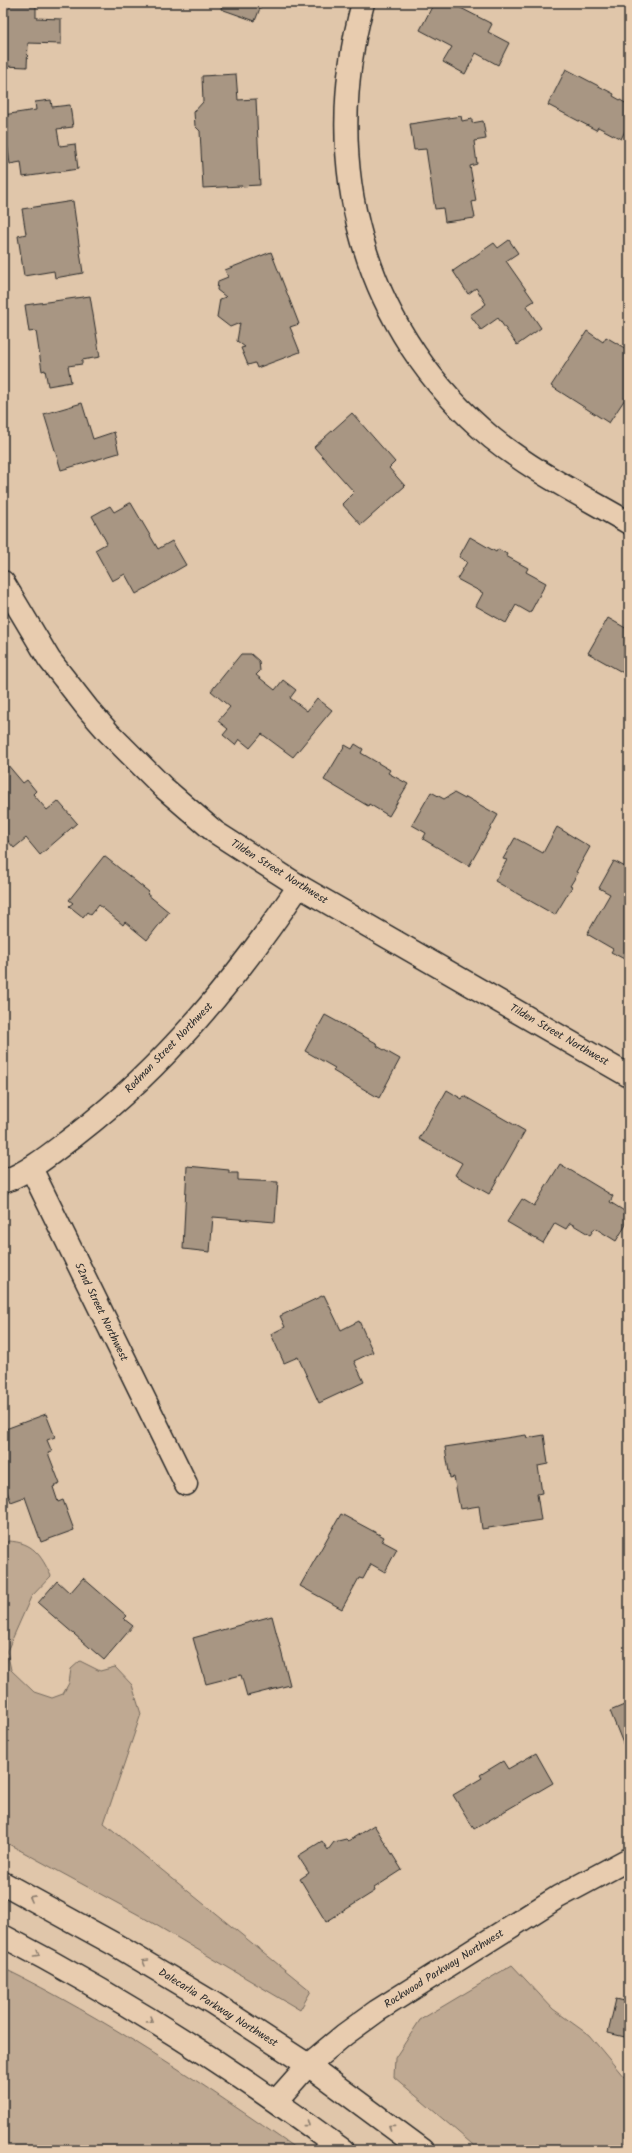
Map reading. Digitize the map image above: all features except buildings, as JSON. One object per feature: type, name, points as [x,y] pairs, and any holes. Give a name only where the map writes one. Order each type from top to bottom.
[{"type":"street","points":[[364,3],[350,62],[347,90],[346,146],[352,201],[358,228],[376,281],[388,306],[409,343],[434,378],[478,425],[528,464],[629,523]]},
{"type":"street","name":"Tilden Street Northwest","points":[[3,582],[49,658],[68,685],[109,733],[164,788],[215,832],[299,886],[629,1076]]},
{"type":"street","name":"Rodman Street Northwest","points":[[31,1168],[106,1110],[150,1071],[191,1029],[229,984],[299,886]]},
{"type":"street","points":[[3,1182],[31,1168]]},
{"type":"street","name":"52nd Street Northwest","points":[[31,1168],[186,1484]]},
{"type":"street","name":"Rockwood Parkway Northwest","points":[[276,2101],[308,2065],[344,2035],[377,2011],[558,1897],[629,1859]]},
{"type":"street","name":"Dalecarlia Parkway Northwest","points":[[3,1883],[55,1910],[154,1967],[308,2065],[422,2150]]},
{"type":"street","points":[[3,1936],[129,2007],[276,2101],[342,2150]]},
{"type":"shaded area","points":[[8,1541],[24,1544],[35,1551],[44,1562],[51,1576],[31,1597],[7,1651],[11,1670],[34,1692],[52,1698],[63,1694],[69,1683],[71,1669],[80,1661],[100,1671],[115,1667],[132,1685],[141,1714],[104,1823],[311,1991],[300,2010],[139,1915],[3,1841],[3,1600],[7,1589],[3,1578],[2,1558],[3,1551]]},
{"type":"shaded area","points":[[512,1965],[553,2009],[589,2035],[624,2077],[629,2077],[629,2150],[479,2150],[394,2077],[395,2058],[420,2020]]},
{"type":"shaded area","points":[[3,1968],[80,2009],[154,2053],[298,2150],[3,2150]]}]
